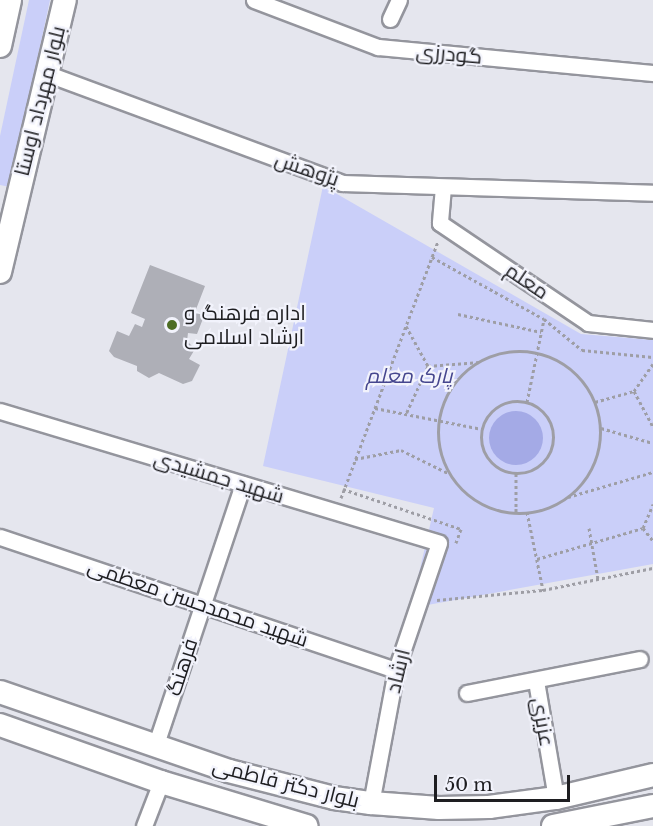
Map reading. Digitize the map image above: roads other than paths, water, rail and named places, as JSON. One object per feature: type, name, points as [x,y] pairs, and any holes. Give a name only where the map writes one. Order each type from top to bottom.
[{"type":"main road","name":"بلوار مهرداد اوستا","points":[[0,272],[7,201],[48,74],[65,0]]},
{"type":"main road","points":[[0,46],[6,9]]},
{"type":"main road","name":"بلوار دکتر فاطمی","points":[[0,692],[229,771],[302,790],[371,803],[439,808],[489,807],[556,798],[653,775]]},
{"type":"main road","name":"بلوار دکتر فاطمی","points":[[0,724],[161,782],[307,826]]},
{"type":"main road","points":[[553,826],[653,806]]},
{"type":"street","name":"گودرزی","points":[[254,0],[378,47],[653,73]]},
{"type":"street","points":[[390,19],[399,0]]},
{"type":"street","name":"پژوهش","points":[[48,74],[342,183],[653,193]]},
{"type":"street","name":"معلم","points":[[443,187],[440,223],[588,323],[653,330]]},
{"type":"street","name":"شهید جمشیدی","points":[[0,411],[439,543]]},
{"type":"street","name":"فرهنگ","points":[[155,747],[243,484]]},
{"type":"street","name":"شهید محمدحسن معظمی","points":[[0,537],[396,670]]},
{"type":"street","name":"ارشاد","points":[[371,803],[396,670],[439,543]]},
{"type":"street","points":[[467,693],[640,659]]},
{"type":"street","name":"عزیزی","points":[[536,681],[556,798]]},
{"type":"street","points":[[144,826],[161,782]]},
{"type":"place","name":"اداره فرهنگ و ارشاد اسلامی","points":[[172,325]]},
{"type":"park label","name":"پارک معلم","points":[[409,376]]}]
